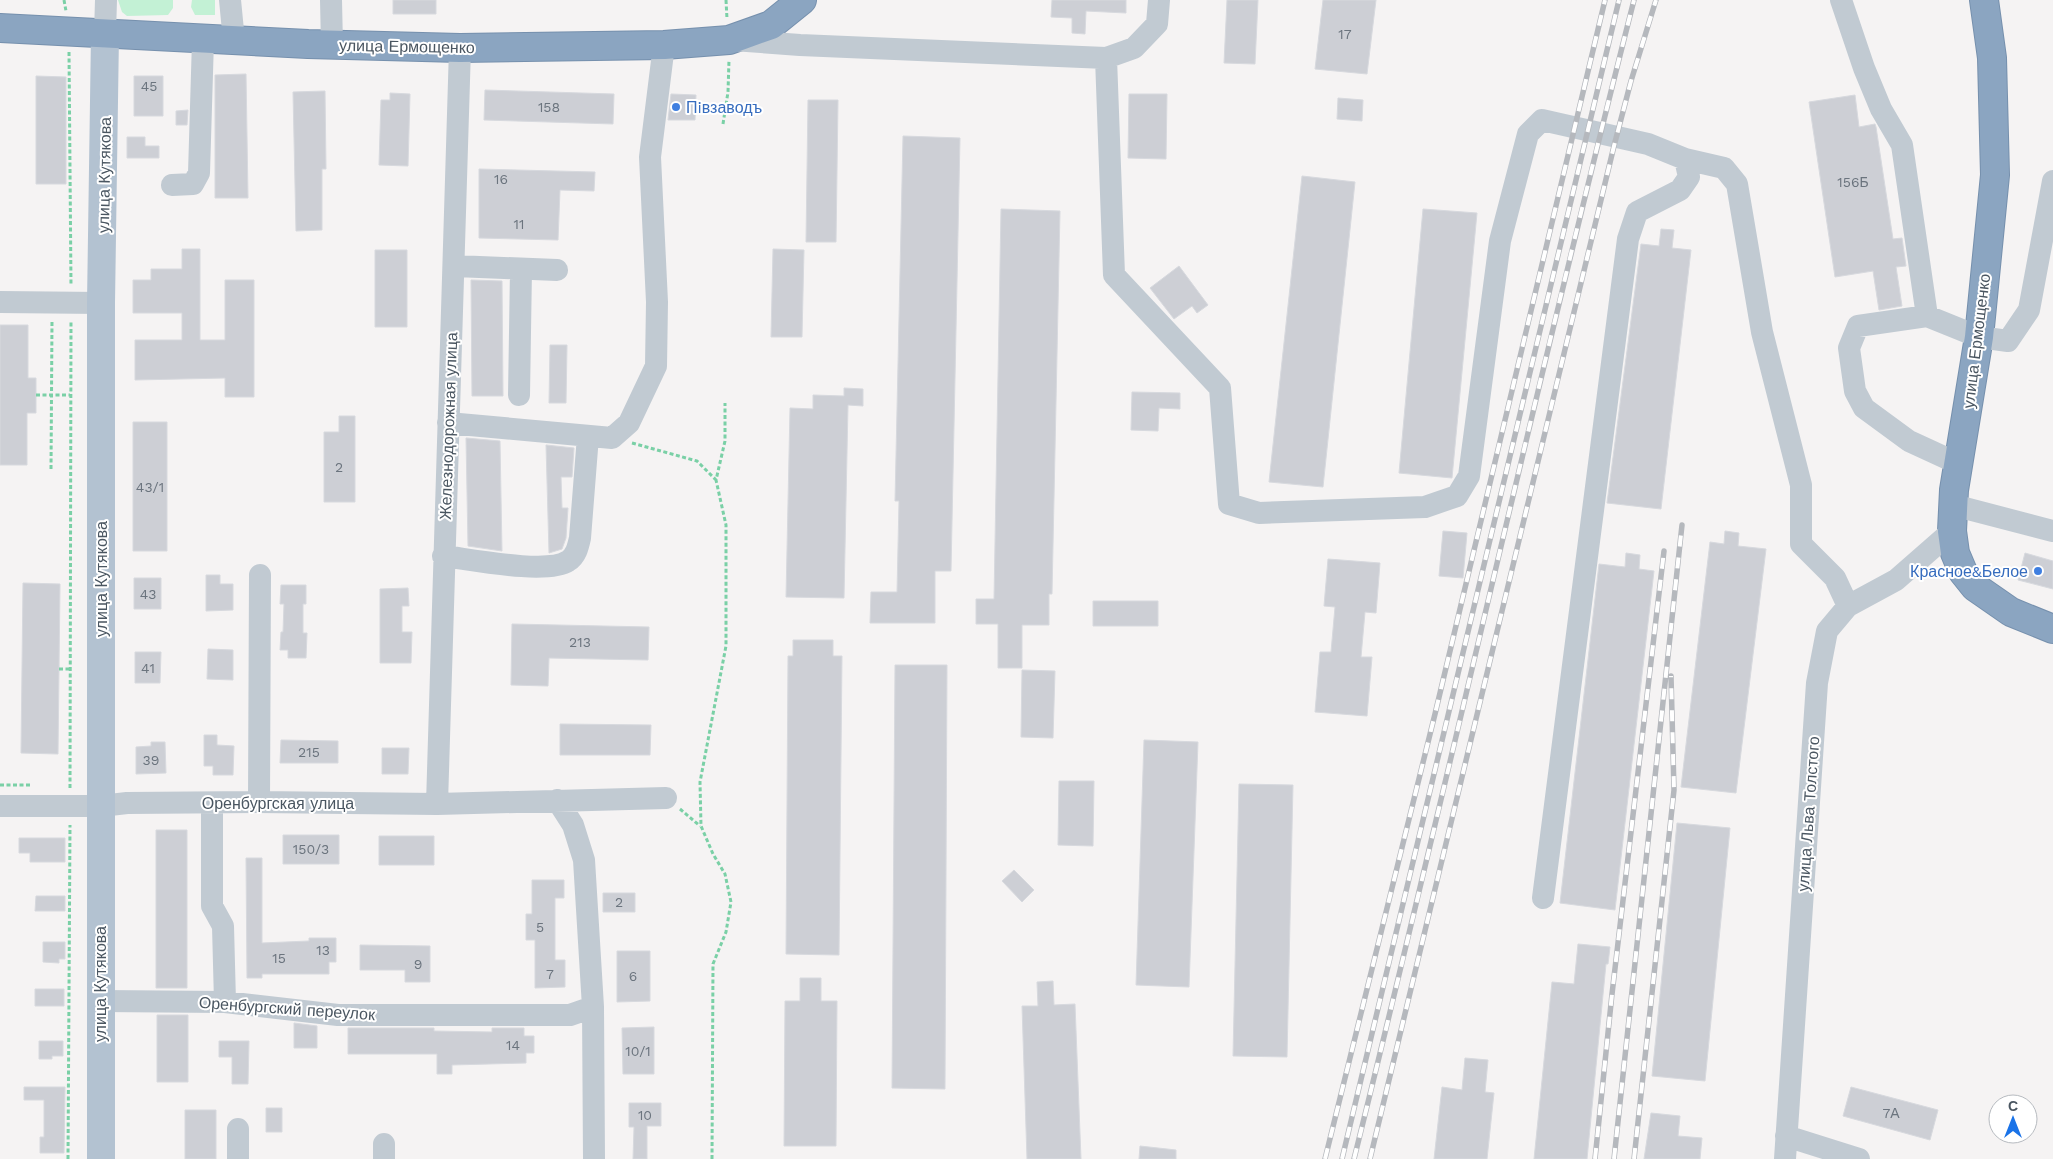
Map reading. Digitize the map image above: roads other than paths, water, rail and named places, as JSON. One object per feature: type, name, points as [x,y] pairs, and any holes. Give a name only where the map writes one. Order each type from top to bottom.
[{"type":"highway","name":"улица Ермощенко","points":[[0,28],[234,42],[332,45],[460,48],[664,45],[729,40],[771,25],[802,0]]},
{"type":"highway","name":"улица Ермощенко","points":[[1984,0],[1992,58],[1995,175],[1980,337],[1952,518],[1958,559],[1963,572],[1975,587],[2011,612],[2053,629]]},
{"type":"main road","name":"улица Кутякова","points":[[101,1159],[101,303],[105,34]]},
{"type":"street","name":"улица Кутякова","points":[[105,34],[106,0]]},
{"type":"street","points":[[230,0],[234,42]]},
{"type":"street","points":[[331,0],[332,45]]},
{"type":"street","points":[[729,40],[1106,58],[1134,48],[1157,24],[1159,0]]},
{"type":"street","points":[[1841,0],[1874,93],[1902,145],[1927,316]]},
{"type":"street","points":[[172,185],[193,184],[200,173],[203,40]]},
{"type":"street","points":[[448,423],[612,438],[628,422],[656,366],[657,302],[650,157],[664,45]]},
{"type":"street","name":"Железнодорожная улица","points":[[436,804],[443,556],[455,266],[460,48]]},
{"type":"street","points":[[1106,58],[1114,275],[1220,388],[1229,504],[1259,513],[1425,508],[1457,496],[1469,476],[1500,241],[1528,134],[1542,120],[1648,144],[1685,159],[1724,168],[1736,184],[1762,332],[1801,485],[1800,544],[1835,578],[1848,606]]},
{"type":"street","points":[[1543,898],[1628,239],[1637,212],[1680,190],[1690,177],[1685,159]]},
{"type":"street","points":[[1959,464],[1909,441],[1864,408],[1855,391],[1849,348],[1858,326],[1927,316],[1980,337],[2008,341],[2029,310],[2046,250],[2053,180]]},
{"type":"street","points":[[455,266],[557,270]]},
{"type":"street","points":[[519,395],[521,268]]},
{"type":"street","points":[[0,302],[101,303]]},
{"type":"street","points":[[443,556],[536,567],[566,563],[576,554],[580,538],[588,436]]},
{"type":"street","points":[[1952,518],[2053,531]]},
{"type":"street","name":"улица Льва Толстого","points":[[1785,1159],[1817,683],[1827,631],[1848,606],[1896,580],[1952,518]]},
{"type":"street","points":[[259,802],[260,575]]},
{"type":"street","name":"Оренбургская улица","points":[[0,806],[101,806],[127,803],[259,802],[436,804],[666,798]]},
{"type":"street","points":[[557,800],[573,825],[584,860],[593,1007],[594,1159]]},
{"type":"street","points":[[212,803],[212,906],[223,926],[225,1002]]},
{"type":"street","name":"Оренбургский переулок","points":[[100,1001],[225,1002],[338,1015],[570,1015],[593,1007]]},
{"type":"street","points":[[238,1129],[238,1159]]},
{"type":"street","points":[[1786,1136],[1859,1159]]},
{"type":"railway","points":[[1325,1159],[1435,714],[1605,0]]},
{"type":"railway","points":[[1342,1159],[1619,0]]},
{"type":"railway","points":[[1354,1159],[1562,289],[1634,0]]},
{"type":"railway","points":[[1370,1159],[1614,146],[1631,81],[1656,0]]},
{"type":"railway","points":[[1614,1159],[1682,525]]},
{"type":"railway","points":[[1595,1159],[1612,994],[1664,551]]},
{"type":"railway","points":[[1634,1159],[1674,790],[1671,676]]},
{"type":"place","name":"Пiвзаводъ","points":[[676,107]]},
{"type":"place","name":"Красное&Белое","points":[[2038,571]]}]
